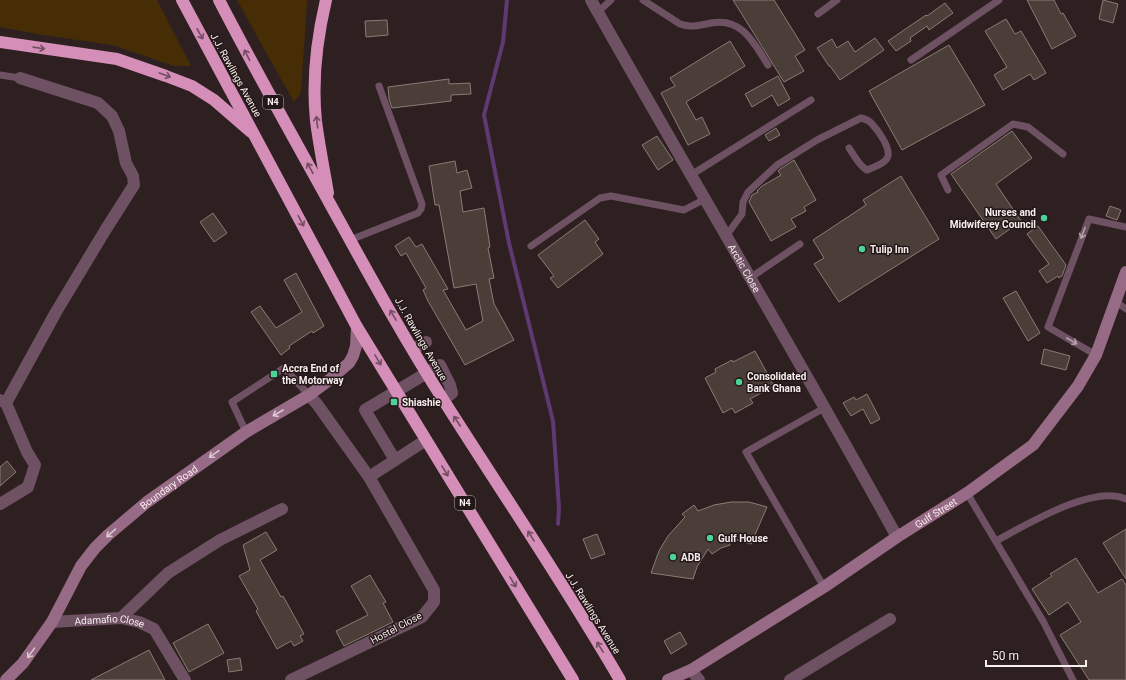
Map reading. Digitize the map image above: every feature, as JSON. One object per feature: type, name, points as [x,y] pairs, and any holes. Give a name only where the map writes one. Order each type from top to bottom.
[{"type":"highway","name":"J.J. Rawlings Avenue","points":[[182,0],[358,327],[573,680]]},
{"type":"highway","name":"J.J. Rawlings Avenue","points":[[219,0],[254,67],[350,240],[443,400],[520,518],[620,680]]},
{"type":"highway","points":[[326,0],[322,20],[315,95],[316,122],[329,202]]},
{"type":"highway","points":[[0,42],[117,59],[166,76],[192,86],[214,100],[256,137]]},
{"type":"street","name":"Arctic Close","points":[[591,0],[750,278],[826,407],[897,537]]},
{"type":"street","points":[[0,504],[28,487],[35,465],[3,401],[134,185],[133,176],[126,163],[118,130],[112,116],[98,103],[20,78]]},
{"type":"street","name":"Gulf Street","points":[[668,680],[691,670],[824,587],[897,537],[967,493],[1033,445],[1078,386],[1096,355],[1126,272]]},
{"type":"street","name":"Boundary Road","points":[[6,680],[23,663],[52,622],[81,566],[95,548],[147,502],[246,432],[309,395],[328,381],[349,363],[353,356],[358,327]]},
{"type":"street","points":[[413,349],[426,342]]},
{"type":"street","points":[[395,460],[366,410],[440,365],[450,385],[452,393],[443,400]]},
{"type":"street","name":"Hostel Close","points":[[291,680],[422,617],[434,602],[434,590],[369,477],[309,395]]},
{"type":"street","points":[[369,477],[426,440]]},
{"type":"street","points":[[121,618],[168,572],[220,540],[282,509]]},
{"type":"street","name":"Adamafio Close","points":[[52,622],[121,618],[139,622],[154,629],[185,680]]},
{"type":"street","points":[[790,680],[890,619]]},
{"type":"street","points":[[691,670],[699,680]]},
{"type":"lane","points":[[598,12],[611,0]]},
{"type":"lane","points":[[644,0],[680,24],[687,26],[718,22],[729,23],[740,28],[749,36],[768,65]]},
{"type":"lane","points":[[818,14],[837,0]]},
{"type":"lane","points":[[911,60],[999,0]]},
{"type":"lane","points":[[0,75],[20,78]]},
{"type":"lane","points":[[350,240],[418,213],[422,209],[422,204],[379,86]]},
{"type":"lane","points":[[691,175],[811,100]]},
{"type":"lane","points":[[726,236],[742,214],[743,202],[748,192],[777,166],[817,140],[861,118],[872,123],[886,144],[888,156],[886,160],[879,165],[867,170],[863,168],[849,148]]},
{"type":"lane","points":[[948,190],[941,175],[1013,124],[1028,127],[1063,154]]},
{"type":"lane","points":[[531,246],[600,198],[611,196],[684,210],[705,200]]},
{"type":"lane","points":[[1096,355],[1048,327],[1089,219],[1126,227]]},
{"type":"lane","points":[[750,278],[800,244]]},
{"type":"lane","points":[[1115,301],[1126,309]]},
{"type":"lane","points":[[246,432],[232,402],[284,368],[309,395]]},
{"type":"lane","points":[[824,587],[746,452],[826,407]]},
{"type":"lane","points":[[967,493],[1043,620],[1073,680]]},
{"type":"lane","points":[[996,541],[1071,503],[1114,496],[1126,499]]},
{"type":"shaded area","points":[[0,0],[157,0],[191,66],[174,66],[112,45],[0,27]]},
{"type":"shaded area","points":[[237,0],[308,0],[301,93],[294,102],[268,56]]},
{"type":"building","points":[[733,0],[774,0],[805,50],[795,56],[804,71],[784,82]]},
{"type":"building","points":[[1027,0],[1054,0],[1061,14],[1063,13],[1076,36],[1052,49]]},
{"type":"building","points":[[1103,0],[1118,4],[1113,23],[1099,19]]},
{"type":"building","points":[[945,3],[953,13],[929,30],[927,26],[910,38],[911,41],[896,51],[888,41]]},
{"type":"building","points":[[1006,19],[1015,34],[1021,31],[1046,73],[1034,80],[1030,74],[1003,90],[994,75],[1007,67],[985,31]]},
{"type":"building","points":[[387,20],[388,35],[366,37],[365,21]]},
{"type":"building","points":[[875,38],[884,50],[840,80],[817,48],[832,39],[837,48],[848,41],[855,52]]},
{"type":"building","points":[[730,41],[745,66],[686,102],[696,120],[702,117],[710,134],[688,145],[661,93],[675,86],[670,78]]},
{"type":"building","points":[[949,45],[985,105],[902,150],[869,91]]},
{"type":"building","points":[[778,76],[790,99],[778,106],[772,95],[752,107],[745,94]]},
{"type":"building","points":[[449,79],[449,84],[470,83],[471,94],[451,95],[451,101],[392,108],[389,99],[388,87]]},
{"type":"building","points":[[776,128],[780,135],[769,141],[765,135]]},
{"type":"building","points":[[1012,131],[1032,158],[996,184],[1021,221],[996,239],[951,174]]},
{"type":"building","points":[[657,136],[673,160],[658,170],[642,145]]},
{"type":"building","points":[[794,160],[816,200],[804,207],[806,211],[791,219],[796,227],[771,241],[749,202],[752,195],[758,192],[757,191],[762,186],[781,175],[778,171]]},
{"type":"building","points":[[455,161],[457,173],[467,170],[472,188],[460,191],[463,212],[484,208],[490,247],[488,248],[494,278],[489,279],[494,304],[514,340],[465,365],[428,301],[423,290],[426,288],[406,253],[401,256],[395,246],[409,237],[416,247],[422,244],[448,289],[443,290],[466,330],[483,321],[476,284],[454,288],[439,205],[435,205],[429,166]]},
{"type":"building","points":[[901,176],[939,239],[839,302],[814,264],[824,258],[813,240],[866,205],[863,200]]},
{"type":"building","points":[[1110,206],[1121,210],[1117,220],[1106,216]]},
{"type":"building","points":[[213,213],[227,233],[214,242],[200,222]]},
{"type":"building","points":[[585,220],[599,239],[595,242],[603,254],[558,288],[550,278],[554,276],[538,255]]},
{"type":"building","points":[[1038,226],[1066,265],[1062,276],[1059,278],[1058,276],[1047,283],[1039,271],[1049,264],[1027,234]]},
{"type":"building","points":[[296,273],[324,326],[313,333],[312,331],[289,346],[290,348],[281,355],[251,312],[260,306],[276,328],[302,312],[284,280]]},
{"type":"building","points":[[1016,291],[1040,333],[1028,341],[1003,298]]},
{"type":"building","points":[[1044,349],[1070,356],[1066,370],[1041,364]]},
{"type":"building","name":"Consolidated Bank Ghana","points":[[755,351],[774,386],[750,399],[753,403],[735,413],[732,408],[723,413],[705,378],[716,372],[715,369],[732,360],[733,362]]},
{"type":"building","points":[[867,394],[880,419],[871,424],[863,409],[851,416],[843,403],[854,397],[856,400]]},
{"type":"building","points":[[7,461],[16,472],[0,486],[0,467]]},
{"type":"building","name":"Gulf House","points":[[731,502],[749,502],[767,507],[751,544],[729,538],[730,545],[721,548],[712,554],[708,549],[697,567],[693,579],[651,573],[659,551],[668,536],[685,517],[682,514],[694,505],[698,511],[714,505]]},
{"type":"building","points":[[1126,529],[1126,579],[1103,543]]},
{"type":"building","points":[[266,532],[277,550],[260,560],[281,597],[283,596],[304,634],[300,636],[303,641],[294,646],[291,641],[277,649],[256,611],[258,609],[239,576],[250,570],[243,545]]},
{"type":"building","points":[[597,534],[605,554],[591,559],[583,539]]},
{"type":"building","points":[[1076,558],[1098,593],[1122,579],[1126,585],[1126,680],[1089,680],[1060,635],[1081,622],[1068,602],[1049,615],[1032,589],[1052,576],[1050,574]]},
{"type":"building","points":[[370,575],[386,602],[383,603],[393,622],[344,646],[336,631],[368,615],[351,586]]},
{"type":"building","points":[[208,624],[224,653],[189,672],[173,643]]},
{"type":"building","points":[[680,632],[687,644],[671,654],[664,641]]},
{"type":"building","points":[[149,650],[165,680],[91,680]]},
{"type":"building","points":[[240,658],[242,670],[229,672],[227,660]]},
{"type":"waterway","points":[[507,0],[503,42],[484,115],[509,243],[553,421],[559,508],[558,524]]},
{"type":"place","name":"Nurses and Midwiferey Council","points":[[1044,218]]},
{"type":"place","name":"Tulip Inn","points":[[862,249]]},
{"type":"place","name":"Accra End of the Motorway","points":[[274,374]]},
{"type":"place","name":"Consolidated Bank Ghana","points":[[739,382]]},
{"type":"place","name":"Shiashie","points":[[394,402]]},
{"type":"place","name":"Gulf House","points":[[710,538]]},
{"type":"place","name":"ADB","points":[[673,557]]}]
